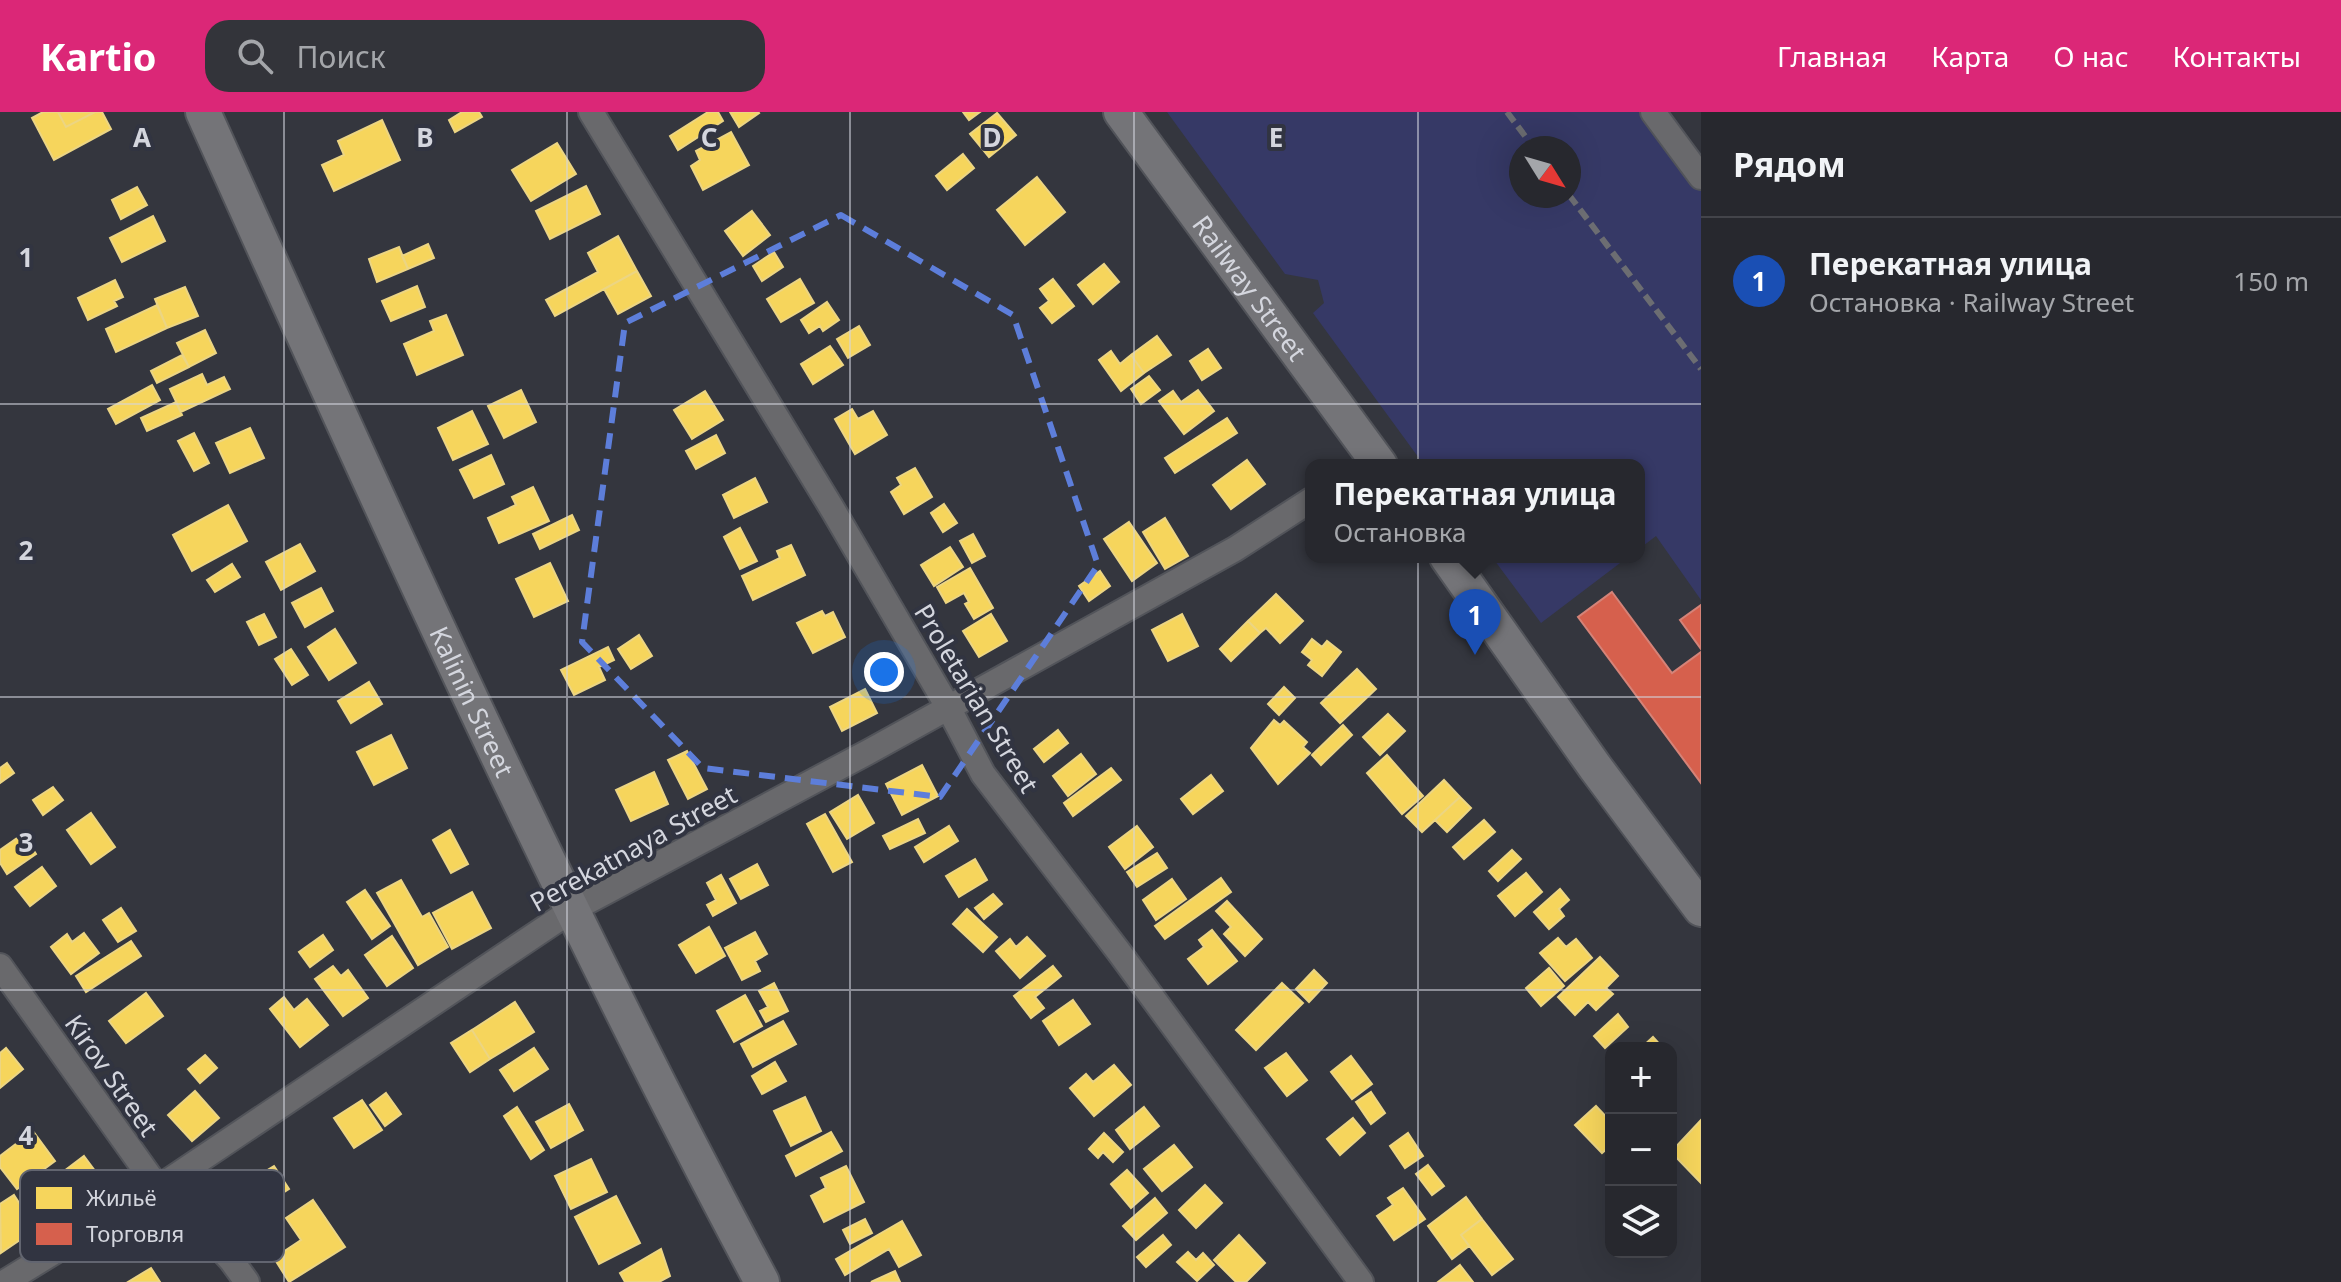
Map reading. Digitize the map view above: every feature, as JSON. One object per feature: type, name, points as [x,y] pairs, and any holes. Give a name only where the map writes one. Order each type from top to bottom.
[{"type":"street","name":"Kalinin Street","points":[[203,112],[344,426],[572,910],[762,1282]]},
{"type":"street","name":"Proletarian Street","points":[[591,112],[833,510],[948,707],[983,774],[1119,952],[1361,1282]]},
{"type":"street","name":"Railway Street","points":[[1121,112],[1371,459]]},
{"type":"street","points":[[1653,112],[1701,177]]},
{"type":"street","name":"Perekatnaya Street","points":[[185,1170],[572,910],[870,751],[1235,549],[1305,504]]},
{"type":"street","points":[[1451,563],[1612,791],[1701,909]]},
{"type":"street","name":"Kirov Street","points":[[0,966],[145,1170]]},
{"type":"street","name":"Perekatnaya Street","points":[[5,1282],[38,1262]]},
{"type":"street","name":"Kirov Street","points":[[232,1262],[247,1282]]},
{"type":"highlighted area","points":[[841,215],[1013,315],[1098,565],[940,797],[703,768],[582,642],[625,323]]},
{"type":"shaded area","points":[[1167,112],[1653,112],[1701,177],[1701,600],[1656,536],[1645,544],[1645,459],[1420,459],[1313,313],[1324,303],[1318,280],[1285,274]]},
{"type":"shaded area","points":[[1496,563],[1620,563],[1541,623]]},
{"type":"building: Жильё","points":[[43,112],[58,112],[66,127],[95,112],[102,112],[111,129],[54,160],[32,118]]},
{"type":"building: Жильё","points":[[58,112],[95,112],[66,127]]},
{"type":"building: Жильё","points":[[462,112],[479,112],[482,117],[455,132],[449,120]]},
{"type":"building: Жильё","points":[[708,112],[718,112],[723,121],[678,150],[670,136]]},
{"type":"building: Жильё","points":[[730,112],[758,112],[759,113],[739,127]]},
{"type":"building: Жильё","points":[[963,112],[980,112],[969,120]]},
{"type":"building: Жильё","points":[[997,113],[1016,135],[989,157],[970,134]]},
{"type":"building: Жильё","points":[[382,120],[400,160],[334,191],[322,165],[344,155],[338,141]]},
{"type":"building: Жильё","points":[[731,132],[749,165],[703,190],[691,166],[700,160],[696,151]]},
{"type":"building: Жильё","points":[[557,143],[576,174],[531,201],[512,170]]},
{"type":"building: Жильё","points":[[963,154],[974,168],[947,190],[936,176]]},
{"type":"building: Жильё","points":[[1037,177],[1065,212],[1025,245],[997,210]]},
{"type":"building: Жильё","points":[[586,186],[600,214],[550,239],[536,211]]},
{"type":"building: Жильё","points":[[137,187],[147,205],[121,219],[112,200]]},
{"type":"building: Жильё","points":[[752,211],[770,235],[743,256],[725,231]]},
{"type":"building: Жильё","points":[[153,216],[165,241],[122,262],[110,238]]},
{"type":"building: Жильё","points":[[618,236],[637,271],[555,316],[546,300],[598,272],[588,253]]},
{"type":"building: Жильё","points":[[428,244],[434,258],[408,269],[402,256]]},
{"type":"building: Жильё","points":[[399,247],[408,269],[377,282],[369,259]]},
{"type":"building: Жильё","points":[[774,252],[783,267],[762,281],[753,266]]},
{"type":"building: Жильё","points":[[1104,264],[1119,282],[1093,304],[1078,285]]},
{"type":"building: Жильё","points":[[637,271],[651,296],[618,314],[604,289]]},
{"type":"building: Жильё","points":[[800,279],[814,303],[781,322],[767,299]]},
{"type":"building: Жильё","points":[[1053,279],[1074,306],[1052,323],[1040,308],[1049,301],[1040,289]]},
{"type":"building: Жильё","points":[[115,280],[123,297],[114,301],[117,306],[88,320],[78,298]]},
{"type":"building: Жильё","points":[[417,286],[425,307],[391,321],[382,301]]},
{"type":"building: Жильё","points":[[185,287],[198,316],[167,328],[155,299]]},
{"type":"building: Жильё","points":[[827,302],[839,320],[823,331],[820,326],[809,333],[801,320]]},
{"type":"building: Жильё","points":[[157,305],[167,328],[116,352],[106,329]]},
{"type":"building: Жильё","points":[[446,315],[463,355],[417,375],[404,344],[434,331],[430,321]]},
{"type":"building: Жильё","points":[[859,326],[870,345],[848,358],[837,339]]},
{"type":"building: Жильё","points":[[205,330],[216,353],[189,367],[177,343]]},
{"type":"building: Жильё","points":[[1157,336],[1171,355],[1144,373],[1131,355]]},
{"type":"building: Жильё","points":[[830,346],[843,365],[813,384],[801,364]]},
{"type":"building: Жильё","points":[[1208,349],[1221,368],[1202,380],[1190,361]]},
{"type":"building: Жильё","points":[[1111,351],[1120,364],[1131,355],[1144,373],[1121,391],[1099,360]]},
{"type":"building: Жильё","points":[[182,355],[189,367],[157,383],[151,371]]},
{"type":"building: Жильё","points":[[202,374],[207,385],[224,377],[230,389],[181,412],[170,389]]},
{"type":"building: Жильё","points":[[1149,376],[1160,390],[1141,404],[1131,389]]},
{"type":"building: Жильё","points":[[152,385],[160,400],[116,424],[108,409]]},
{"type":"building: Жильё","points":[[521,390],[536,422],[504,438],[488,406]]},
{"type":"building: Жильё","points":[[1198,390],[1214,411],[1184,434],[1159,401],[1173,391],[1181,402]]},
{"type":"building: Жильё","points":[[705,391],[723,420],[692,439],[674,410]]},
{"type":"building: Жильё","points":[[176,402],[182,415],[147,431],[141,418]]},
{"type":"building: Жильё","points":[[852,409],[858,419],[873,411],[887,435],[855,454],[835,419]]},
{"type":"building: Жильё","points":[[472,411],[488,444],[453,460],[438,428]]},
{"type":"building: Жильё","points":[[1227,418],[1237,433],[1175,473],[1165,458]]},
{"type":"building: Жильё","points":[[250,428],[264,458],[230,473],[216,443]]},
{"type":"building: Жильё","points":[[194,433],[209,463],[194,471],[178,441]]},
{"type":"building: Жильё","points":[[716,435],[725,453],[696,469],[686,451]]},
{"type":"building: Жильё","points":[[491,455],[504,484],[474,498],[460,470]]},
{"type":"building: Жильё","points":[[1247,460],[1265,484],[1231,509],[1213,485]]},
{"type":"building: Жильё","points":[[915,468],[932,497],[904,514],[891,492],[901,485],[897,478]]},
{"type":"building: Жильё","points":[[755,478],[767,502],[734,518],[723,495]]},
{"type":"building: Жильё","points":[[533,487],[549,521],[499,543],[488,518],[516,505],[512,497]]},
{"type":"building: Жильё","points":[[944,504],[957,523],[943,532],[931,513]]},
{"type":"building: Жильё","points":[[228,505],[247,541],[192,571],[173,535]]},
{"type":"building: Жильё","points":[[572,515],[579,530],[540,549],[533,534]]},
{"type":"building: Жильё","points":[[1165,518],[1188,556],[1165,569],[1143,532]]},
{"type":"building: Жильё","points":[[1129,522],[1157,563],[1132,581],[1104,539]]},
{"type":"building: Жильё","points":[[740,528],[757,561],[740,569],[724,537]]},
{"type":"building: Жильё","points":[[973,534],[985,556],[972,563],[960,541]]},
{"type":"building: Жильё","points":[[300,544],[315,571],[281,590],[266,562]]},
{"type":"building: Жильё","points":[[791,545],[805,575],[753,600],[742,576],[780,558],[777,551]]},
{"type":"building: Жильё","points":[[950,547],[963,567],[934,586],[921,565]]},
{"type":"building: Жильё","points":[[550,563],[568,601],[534,617],[516,579]]},
{"type":"building: Жильё","points":[[232,564],[240,577],[215,592],[207,580]]},
{"type":"building: Жильё","points":[[970,568],[993,608],[974,619],[965,604],[969,602],[964,593],[946,603],[937,587]]},
{"type":"building: Жильё","points":[[1100,571],[1110,586],[1089,601],[1079,586]]},
{"type":"building: Жильё","points":[[321,588],[333,611],[305,627],[292,603]]},
{"type":"building: Жильё","points":[[1276,594],[1303,621],[1280,643],[1266,628],[1260,633],[1248,621]]},
{"type":"building: Жильё","points":[[822,611],[825,616],[833,612],[845,637],[813,653],[797,623]]},
{"type":"building: Жильё","points":[[264,614],[276,637],[259,645],[247,622]]},
{"type":"building: Жильё","points":[[991,614],[1007,641],[979,657],[963,631]]},
{"type":"building: Жильё","points":[[1182,614],[1198,646],[1168,661],[1152,630]]},
{"type":"building: Жильё","points":[[1248,621],[1260,633],[1231,661],[1220,649]]},
{"type":"building: Жильё","points":[[335,629],[356,663],[329,680],[308,647]]},
{"type":"building: Жильё","points":[[639,635],[652,656],[631,669],[618,649]]},
{"type":"building: Жильё","points":[[1312,639],[1322,647],[1327,641],[1341,652],[1322,676],[1308,665],[1312,660],[1302,652]]},
{"type":"building: Жильё","points":[[608,647],[614,660],[599,667],[605,680],[574,695],[561,670]]},
{"type":"building: Жильё","points":[[291,649],[308,675],[292,685],[275,659]]},
{"type":"building: Жильё","points":[[1357,669],[1376,689],[1340,723],[1321,703]]},
{"type":"building: Жильё","points":[[369,682],[382,704],[351,723],[338,701]]},
{"type":"building: Жильё","points":[[1284,687],[1295,698],[1279,715],[1268,704]]},
{"type":"building: Жильё","points":[[865,689],[877,713],[842,731],[830,707]]},
{"type":"building: Жильё","points":[[1388,714],[1405,731],[1380,755],[1363,737]]},
{"type":"building: Жильё","points":[[1274,720],[1280,725],[1284,721],[1307,742],[1303,747],[1310,753],[1278,784],[1251,748]]},
{"type":"building: Жильё","points":[[1343,725],[1352,735],[1321,765],[1312,755]]},
{"type":"building: Жильё","points":[[1058,730],[1068,743],[1044,762],[1034,749]]},
{"type":"building: Жильё","points":[[391,735],[407,768],[374,785],[357,752]]},
{"type":"building: Жильё","points":[[687,751],[707,789],[688,799],[668,760]]},
{"type":"building: Жильё","points":[[1081,754],[1096,774],[1068,796],[1053,776]]},
{"type":"building: Жильё","points":[[1387,755],[1423,796],[1402,814],[1367,773]]},
{"type":"building: Жильё","points":[[7,763],[14,773],[0,783],[0,768]]},
{"type":"building: Жильё","points":[[922,765],[938,796],[902,815],[886,784]]},
{"type":"building: Жильё","points":[[1111,768],[1121,780],[1073,816],[1064,803]]},
{"type":"building: Жильё","points":[[654,772],[668,804],[631,821],[616,790]]},
{"type":"building: Жильё","points":[[1211,775],[1223,791],[1193,814],[1181,799]]},
{"type":"building: Жильё","points":[[1444,780],[1460,797],[1422,832],[1406,816]]},
{"type":"building: Жильё","points":[[53,787],[63,800],[43,815],[33,800]]},
{"type":"building: Жильё","points":[[858,795],[874,823],[847,839],[830,812]]},
{"type":"building: Жильё","points":[[1460,797],[1471,808],[1447,832],[1435,820]]},
{"type":"building: Жильё","points":[[91,813],[115,847],[91,864],[67,830]]},
{"type":"building: Жильё","points":[[825,814],[852,862],[833,872],[807,824]]},
{"type":"building: Жильё","points":[[918,819],[925,833],[890,849],[883,836]]},
{"type":"building: Жильё","points":[[1484,820],[1495,832],[1464,859],[1453,847]]},
{"type":"building: Жильё","points":[[949,826],[958,841],[924,862],[915,847]]},
{"type":"building: Жильё","points":[[1137,826],[1153,847],[1125,869],[1109,847]]},
{"type":"building: Жильё","points":[[450,830],[468,864],[451,873],[433,840]]},
{"type":"building: Жильё","points":[[23,834],[36,854],[7,874],[0,863],[0,850]]},
{"type":"building: Жильё","points":[[1512,850],[1521,859],[1498,881],[1489,871]]},
{"type":"building: Жильё","points":[[1157,853],[1167,868],[1137,887],[1127,872]]},
{"type":"building: Жильё","points":[[975,859],[987,880],[959,897],[946,876]]},
{"type":"building: Жильё","points":[[757,864],[768,885],[741,899],[730,879]]},
{"type":"building: Жильё","points":[[42,867],[56,886],[30,906],[15,887]]},
{"type":"building: Жильё","points":[[1526,873],[1542,892],[1515,916],[1498,896]]},
{"type":"building: Жильё","points":[[721,875],[736,903],[713,916],[707,905],[716,900],[707,883]]},
{"type":"building: Жильё","points":[[1221,878],[1231,892],[1165,939],[1155,926]]},
{"type":"building: Жильё","points":[[1172,879],[1186,899],[1156,920],[1143,900]]},
{"type":"building: Жильё","points":[[401,880],[422,917],[429,913],[448,947],[418,965],[377,893]]},
{"type":"building: Жильё","points":[[1560,889],[1569,900],[1559,909],[1564,916],[1549,929],[1534,912]]},
{"type":"building: Жильё","points":[[365,890],[390,926],[372,939],[347,902]]},
{"type":"building: Жильё","points":[[472,892],[491,928],[452,949],[433,913]]},
{"type":"building: Жильё","points":[[993,894],[1002,904],[984,919],[975,908]]},
{"type":"building: Жильё","points":[[1227,901],[1262,939],[1245,956],[1224,934],[1231,927],[1216,911]]},
{"type":"building: Жильё","points":[[121,908],[136,931],[118,942],[103,920]]},
{"type":"building: Жильё","points":[[967,909],[997,937],[983,952],[953,924]]},
{"type":"building: Жильё","points":[[709,927],[725,956],[696,973],[679,945]]},
{"type":"building: Жильё","points":[[1212,930],[1237,961],[1208,984],[1188,959],[1204,947],[1199,940]]},
{"type":"building: Жильё","points":[[755,932],[767,954],[755,961],[760,971],[742,980],[725,948]]},
{"type":"building: Жильё","points":[[84,933],[99,953],[71,974],[51,947],[67,934],[72,942]]},
{"type":"building: Жильё","points":[[323,935],[333,950],[310,967],[299,952]]},
{"type":"building: Жильё","points":[[392,936],[413,968],[387,986],[365,955]]},
{"type":"building: Жильё","points":[[1027,937],[1045,956],[1020,978],[996,951],[1010,939],[1016,947]]},
{"type":"building: Жильё","points":[[1558,938],[1566,947],[1576,939],[1592,958],[1565,981],[1540,953]]},
{"type":"building: Жильё","points":[[131,941],[141,956],[86,992],[76,976]]},
{"type":"building: Жильё","points":[[1600,957],[1618,976],[1606,988],[1613,994],[1596,1010],[1588,1002],[1575,1015],[1558,997]]},
{"type":"building: Жильё","points":[[333,966],[341,976],[348,970],[368,998],[343,1016],[315,979]]},
{"type":"building: Жильё","points":[[1053,966],[1061,976],[1035,997],[1044,1008],[1031,1018],[1014,996]]},
{"type":"building: Жильё","points":[[1549,968],[1564,986],[1541,1006],[1526,988]]},
{"type":"building: Жильё","points":[[1314,970],[1327,983],[1309,1002],[1296,989]]},
{"type":"building: Жильё","points":[[774,983],[788,1011],[766,1022],[760,1011],[768,1007],[759,991]]},
{"type":"building: Жильё","points":[[1282,983],[1303,1003],[1256,1050],[1236,1030]]},
{"type":"building: Жильё","points":[[146,993],[163,1016],[126,1043],[109,1021]]},
{"type":"building: Жильё","points":[[745,995],[762,1026],[734,1042],[717,1011]]},
{"type":"building: Жильё","points":[[284,997],[294,1010],[307,999],[328,1025],[300,1047],[270,1009]]},
{"type":"building: Жильё","points":[[1073,1000],[1090,1024],[1059,1045],[1043,1021]]},
{"type":"building: Жильё","points":[[515,1002],[534,1032],[490,1059],[472,1030]]},
{"type":"building: Жильё","points":[[1618,1014],[1628,1027],[1612,1042],[1605,1042],[1605,1048],[1594,1036]]},
{"type":"building: Жильё","points":[[783,1021],[796,1044],[753,1067],[741,1044]]},
{"type":"building: Жильё","points":[[472,1030],[490,1059],[470,1072],[451,1043]]},
{"type":"building: Жильё","points":[[6,1048],[23,1069],[0,1088],[0,1053]]},
{"type":"building: Жильё","points":[[534,1048],[548,1069],[514,1091],[500,1070]]},
{"type":"building: Жильё","points":[[1286,1053],[1307,1080],[1287,1096],[1265,1068]]},
{"type":"building: Жильё","points":[[205,1055],[217,1068],[200,1083],[188,1069]]},
{"type":"building: Жильё","points":[[1351,1056],[1372,1084],[1352,1099],[1331,1072]]},
{"type":"building: Жильё","points":[[775,1062],[786,1081],[762,1094],[752,1076]]},
{"type":"building: Жильё","points":[[1114,1065],[1131,1085],[1094,1116],[1070,1088],[1086,1074],[1093,1082]]},
{"type":"building: Жильё","points":[[195,1091],[219,1118],[192,1141],[168,1115]]},
{"type":"building: Жильё","points":[[1371,1092],[1385,1113],[1371,1124],[1356,1102]]},
{"type":"building: Жильё","points":[[386,1093],[401,1114],[385,1126],[370,1105]]},
{"type":"building: Жильё","points":[[805,1097],[821,1131],[791,1146],[774,1111]]},
{"type":"building: Жильё","points":[[362,1100],[382,1130],[354,1148],[334,1118]]},
{"type":"building: Жильё","points":[[569,1104],[583,1130],[551,1148],[536,1122]]},
{"type":"building: Жильё","points":[[1596,1106],[1605,1116],[1605,1150],[1602,1153],[1575,1125]]},
{"type":"building: Жильё","points":[[517,1107],[544,1150],[531,1159],[504,1116]]},
{"type":"building: Жильё","points":[[1144,1107],[1159,1126],[1130,1149],[1116,1130]]},
{"type":"building: Жильё","points":[[1353,1118],[1365,1133],[1340,1155],[1327,1139]]},
{"type":"building: Жильё","points":[[1701,1120],[1701,1183],[1677,1158],[1677,1146]]},
{"type":"building: Жильё","points":[[33,1131],[55,1161],[43,1170],[20,1170],[20,1187],[17,1189],[0,1167],[0,1156]]},
{"type":"building: Жильё","points":[[831,1132],[842,1151],[796,1176],[786,1156]]},
{"type":"building: Жильё","points":[[1104,1133],[1123,1152],[1113,1162],[1103,1152],[1098,1158],[1089,1149]]},
{"type":"building: Жильё","points":[[1408,1133],[1423,1156],[1405,1168],[1390,1146]]},
{"type":"building: Жильё","points":[[1174,1145],[1192,1167],[1162,1191],[1144,1169]]},
{"type":"building: Жильё","points":[[84,1156],[94,1170],[66,1170]]},
{"type":"building: Жильё","points":[[591,1159],[607,1192],[571,1209],[555,1176]]},
{"type":"building: Жильё","points":[[1428,1165],[1444,1186],[1432,1195],[1416,1174]]},
{"type":"building: Жильё","points":[[846,1166],[864,1202],[824,1222],[811,1196],[826,1188],[821,1178]]},
{"type":"building: Жильё","points":[[1127,1170],[1148,1193],[1131,1208],[1111,1184]]},
{"type":"building: Жильё","points":[[1205,1185],[1222,1203],[1196,1228],[1179,1210]]},
{"type":"building: Жильё","points":[[1403,1188],[1425,1219],[1394,1240],[1377,1216],[1393,1205],[1388,1198]]},
{"type":"building: Жильё","points":[[14,1195],[20,1204],[20,1240],[1,1253],[0,1204]]},
{"type":"building: Жильё","points":[[616,1196],[640,1243],[599,1264],[575,1217]]},
{"type":"building: Жильё","points":[[1466,1197],[1482,1219],[1461,1235],[1469,1246],[1452,1259],[1428,1226]]},
{"type":"building: Жильё","points":[[1155,1198],[1167,1213],[1136,1240],[1123,1226]]},
{"type":"building: Жильё","points":[[313,1200],[345,1247],[289,1282],[276,1262],[284,1262],[284,1251],[301,1240],[286,1218]]},
{"type":"building: Жильё","points":[[865,1219],[872,1233],[850,1244],[843,1230]]},
{"type":"building: Жильё","points":[[1482,1219],[1513,1259],[1492,1275],[1461,1235]]},
{"type":"building: Жильё","points":[[902,1221],[921,1255],[899,1267],[889,1249],[845,1275],[836,1259]]},
{"type":"building: Жильё","points":[[1163,1235],[1171,1245],[1146,1267],[1137,1257]]},
{"type":"building: Жильё","points":[[1239,1235],[1265,1263],[1246,1282],[1236,1282],[1214,1260]]},
{"type":"building: Жильё","points":[[661,1249],[670,1276],[659,1282],[625,1282],[620,1273]]},
{"type":"building: Жильё","points":[[1188,1252],[1196,1260],[1203,1253],[1214,1265],[1197,1281],[1177,1262]]},
{"type":"building: Жильё","points":[[1460,1265],[1473,1282],[1438,1282]]},
{"type":"building: Жильё","points":[[151,1268],[160,1282],[128,1282]]},
{"type":"building: Жильё","points":[[895,1271],[900,1282],[871,1282]]},
{"type":"building: Торговля","points":[[1612,592],[1672,673],[1701,652],[1701,783],[1578,617]]},
{"type":"building: Торговля","points":[[1701,605],[1701,649],[1680,620]]},
{"type":"railway","points":[[1507,112],[1525,136]]},
{"type":"railway","points":[[1579,208],[1701,369]]},
{"type":"place","name":"Перекатная улица","points":[[1475,655]]}]
